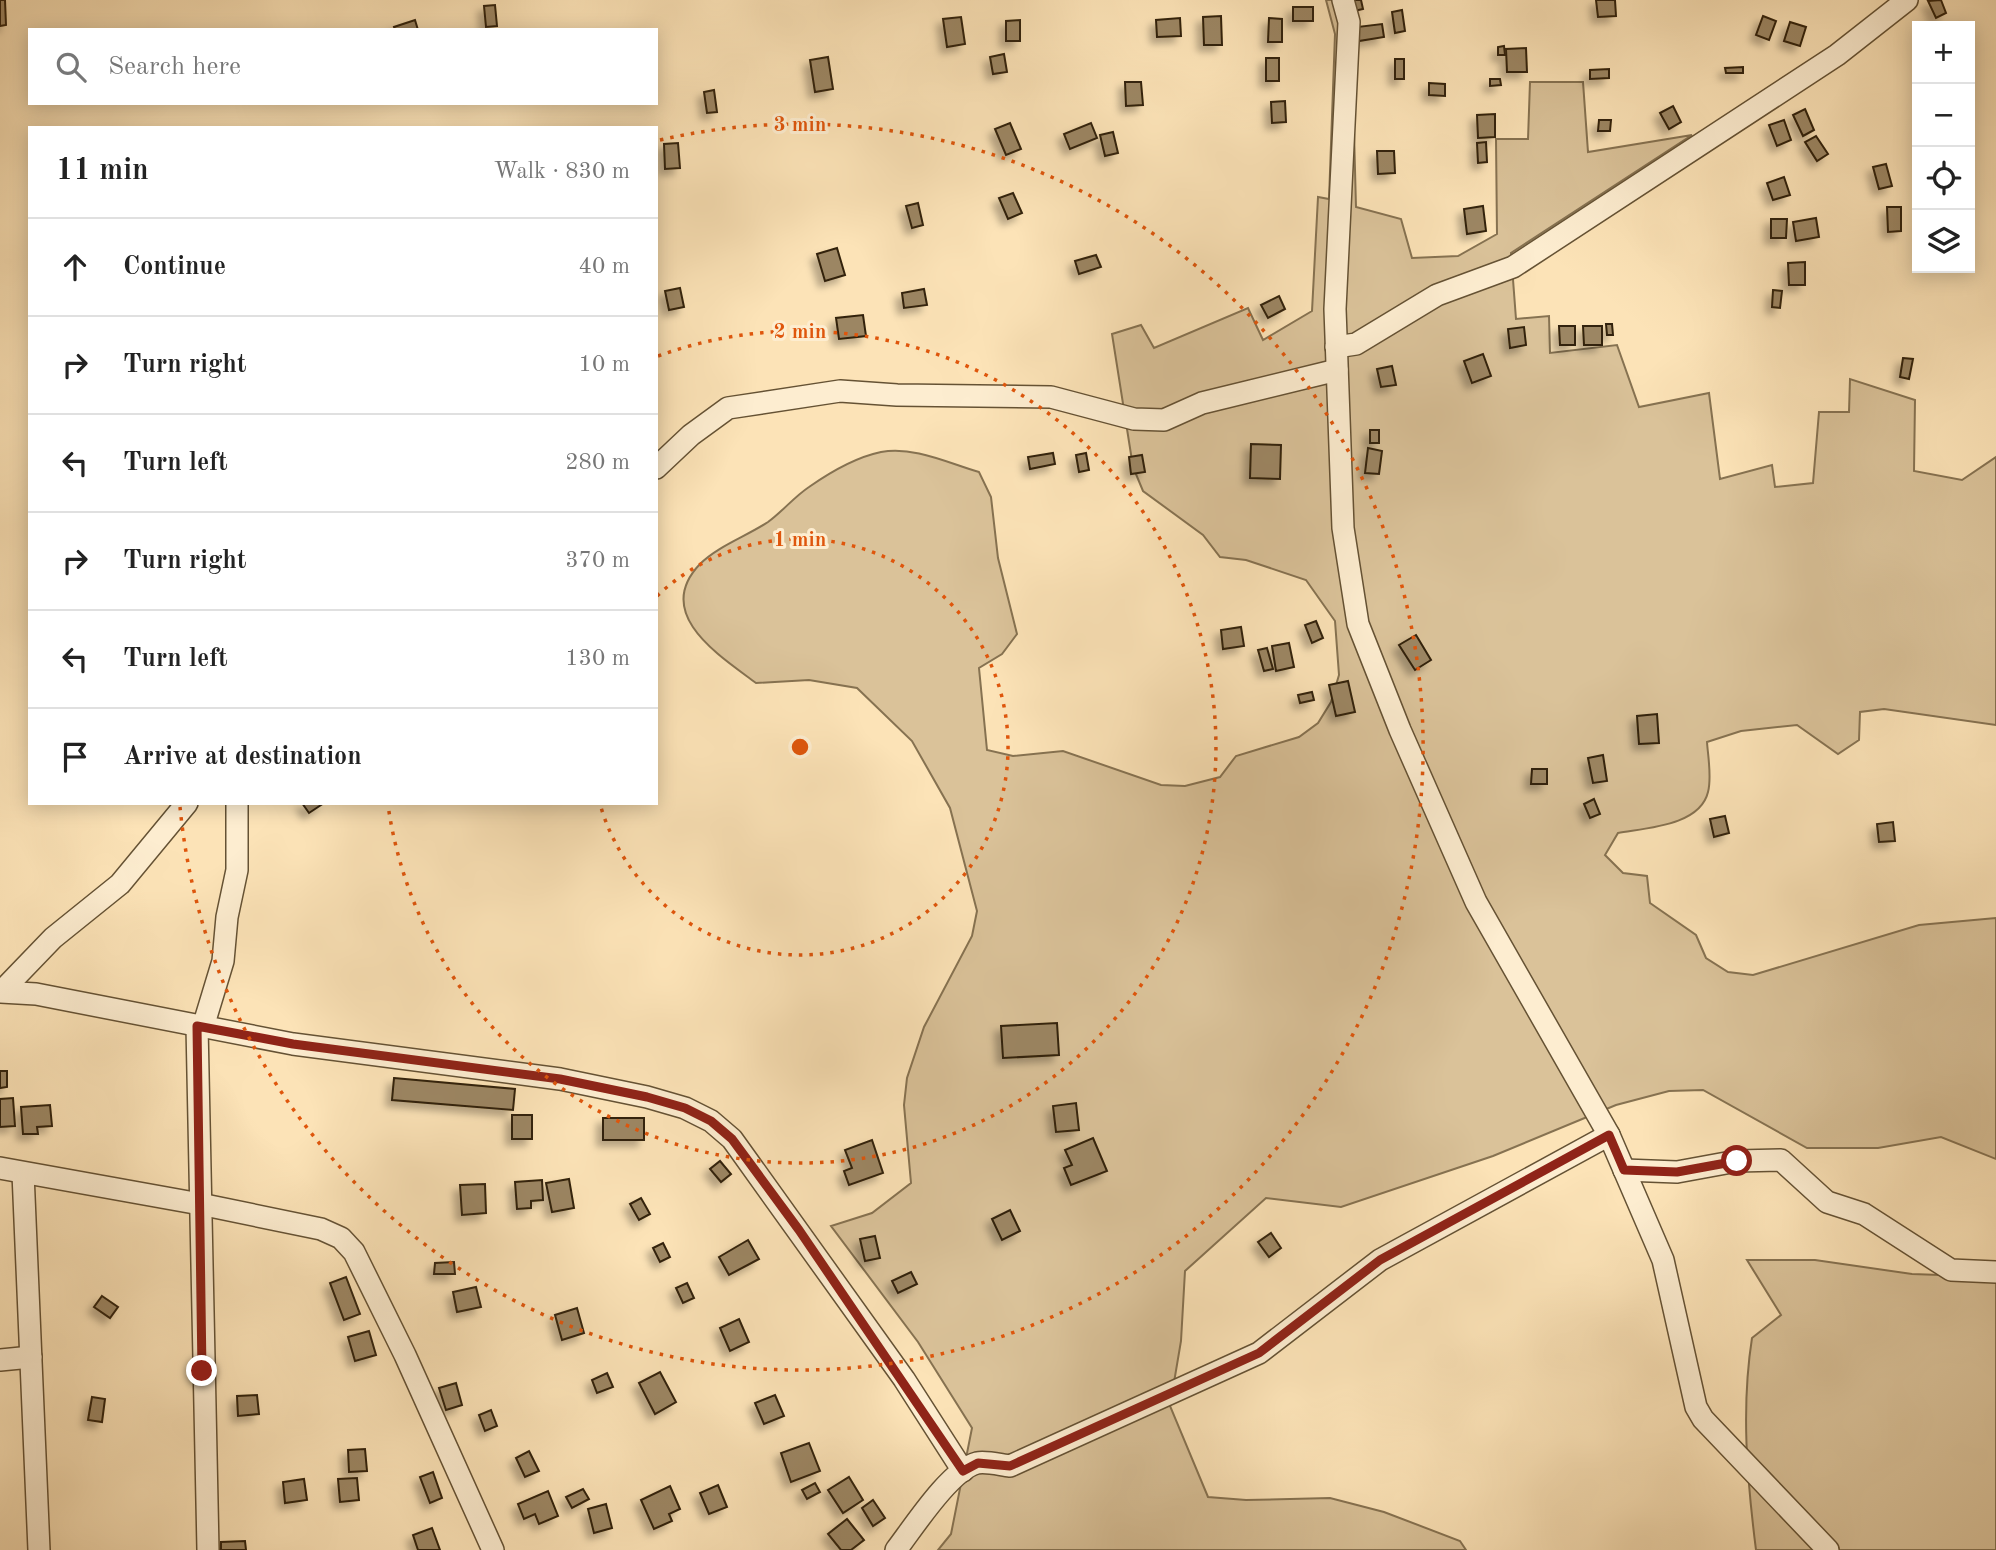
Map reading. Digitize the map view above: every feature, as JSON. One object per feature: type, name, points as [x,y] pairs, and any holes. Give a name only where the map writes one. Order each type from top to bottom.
[{"type":"street","points":[[1343,0],[1349,22],[1337,255],[1336,370],[1343,528],[1362,635],[1476,902],[1609,1135],[1668,1272],[1696,1407],[1703,1419],[1765,1488],[1805,1524],[1828,1550]]},
{"type":"street","points":[[1336,347],[1356,344],[1437,295],[1513,267],[1837,55],[1907,0]]},
{"type":"street","points":[[658,466],[691,435],[729,408],[840,391],[897,395],[1051,397],[1133,419],[1164,420],[1202,404],[1306,380],[1336,370]]},
{"type":"street","points":[[1,992],[53,938],[120,884],[185,805]]},
{"type":"street","points":[[208,1550],[200,1204],[200,1027],[223,961],[227,917],[237,870],[237,805]]},
{"type":"street","points":[[1,992],[36,994],[293,1044],[560,1079],[647,1097],[685,1108],[711,1121],[732,1139],[792,1219],[963,1471]]},
{"type":"street","points":[[895,1550],[947,1485],[963,1471],[978,1463],[1010,1466],[1259,1353],[1380,1260],[1609,1135]]},
{"type":"street","points":[[1624,1170],[1677,1172],[1737,1161],[1781,1160],[1828,1202],[1864,1214],[1951,1270],[1996,1272]]},
{"type":"street","points":[[0,1168],[200,1204],[321,1229],[341,1238],[354,1252],[493,1550]]},
{"type":"street","points":[[23,1172],[39,1550]]},
{"type":"street","points":[[0,1360],[31,1357]]},
{"type":"shaded area","points":[[1326,0],[1344,0],[1351,19],[1356,207],[1401,219],[1412,258],[1458,256],[1497,234],[1496,139],[1528,139],[1530,82],[1583,82],[1588,152],[1692,135],[1511,253],[1516,319],[1549,316],[1550,353],[1617,345],[1639,407],[1709,393],[1720,479],[1772,465],[1775,487],[1813,483],[1819,412],[1849,412],[1850,379],[1915,400],[1914,471],[1962,480],[1996,457],[1996,725],[1884,709],[1860,712],[1859,740],[1838,754],[1797,725],[1741,731],[1707,742],[1710,780],[1703,803],[1683,819],[1656,827],[1618,833],[1605,855],[1623,873],[1647,876],[1650,903],[1696,935],[1706,958],[1728,972],[1753,975],[1919,925],[1996,918],[1996,1159],[1941,1137],[1878,1148],[1807,1148],[1703,1090],[1669,1091],[1616,1105],[1493,1156],[1341,1207],[1266,1198],[1185,1271],[1181,1341],[1170,1406],[1208,1497],[1246,1500],[1330,1498],[1384,1512],[1460,1541],[1466,1550],[938,1550],[951,1534],[972,1428],[918,1342],[831,1226],[872,1213],[911,1183],[904,1105],[907,1078],[924,1027],[972,936],[977,911],[950,808],[912,741],[857,688],[809,680],[756,683],[725,660],[696,632],[687,617],[683,600],[687,582],[707,558],[768,522],[804,491],[834,471],[881,452],[918,453],[979,472],[991,497],[998,558],[1017,634],[1002,654],[979,668],[987,750],[1013,756],[1063,751],[1161,785],[1185,786],[1220,777],[1236,756],[1299,737],[1318,723],[1331,702],[1339,675],[1335,621],[1306,580],[1246,560],[1220,557],[1203,535],[1143,491],[1133,467],[1112,334],[1141,325],[1154,348],[1248,308],[1263,340],[1312,311],[1318,197],[1329,199],[1335,34]]},
{"type":"shaded area","points":[[1747,1260],[1815,1260],[1912,1274],[1996,1277],[1996,1550],[1756,1550],[1746,1444],[1749,1364],[1752,1338],[1781,1315]]},
{"type":"building","points":[[0,0],[5,0],[6,25],[0,26]]},
{"type":"building","points":[[1352,0],[1361,0],[1363,9],[1354,11]]},
{"type":"building","points":[[1596,0],[1615,0],[1616,16],[1598,17]]},
{"type":"building","points":[[1941,0],[1946,13],[1936,18],[1928,1]]},
{"type":"building","points":[[495,5],[497,26],[486,27],[484,6]]},
{"type":"building","points":[[1293,7],[1313,7],[1313,21],[1293,21]]},
{"type":"building","points":[[1402,10],[1405,31],[1395,33],[1392,12]]},
{"type":"building","points":[[1221,16],[1222,45],[1204,45],[1203,17]]},
{"type":"building","points":[[1763,16],[1776,21],[1769,40],[1756,35]]},
{"type":"building","points":[[961,17],[965,44],[947,47],[943,19]]},
{"type":"building","points":[[1180,18],[1181,36],[1157,37],[1156,20]]},
{"type":"building","points":[[1269,18],[1282,19],[1282,42],[1268,42]]},
{"type":"building","points":[[415,20],[417,28],[394,28]]},
{"type":"building","points":[[1020,20],[1020,41],[1006,41],[1006,21]]},
{"type":"building","points":[[1790,22],[1806,27],[1800,46],[1784,41]]},
{"type":"building","points":[[1382,24],[1384,37],[1359,41],[1357,27]]},
{"type":"building","points":[[1504,46],[1505,55],[1498,55],[1498,47]]},
{"type":"building","points":[[1526,48],[1527,72],[1507,72],[1506,49]]},
{"type":"building","points":[[1004,54],[1007,72],[993,74],[990,57]]},
{"type":"building","points":[[828,57],[833,89],[815,92],[810,60]]},
{"type":"building","points":[[1266,58],[1279,58],[1279,81],[1266,81]]},
{"type":"building","points":[[1395,59],[1404,59],[1404,79],[1395,79]]},
{"type":"building","points":[[1743,67],[1743,73],[1726,73],[1725,68]]},
{"type":"building","points":[[1609,69],[1609,78],[1590,79],[1590,70]]},
{"type":"building","points":[[1490,79],[1500,79],[1501,85],[1490,86]]},
{"type":"building","points":[[1125,82],[1141,82],[1143,105],[1126,106]]},
{"type":"building","points":[[1429,83],[1445,84],[1445,96],[1429,95]]},
{"type":"building","points":[[714,90],[717,112],[707,113],[704,92]]},
{"type":"building","points":[[1285,101],[1286,122],[1272,123],[1271,102]]},
{"type":"building","points":[[1673,106],[1681,122],[1669,129],[1660,113]]},
{"type":"building","points":[[1805,109],[1814,130],[1803,136],[1793,115]]},
{"type":"building","points":[[1495,114],[1495,137],[1478,138],[1477,115]]},
{"type":"building","points":[[1599,120],[1611,120],[1610,131],[1598,131]]},
{"type":"building","points":[[1784,120],[1791,140],[1777,146],[1769,125]]},
{"type":"building","points":[[1010,123],[1021,149],[1006,155],[995,129]]},
{"type":"building","points":[[1091,123],[1097,138],[1070,149],[1064,134]]},
{"type":"building","points":[[1113,132],[1118,153],[1105,156],[1100,135]]},
{"type":"building","points":[[1816,136],[1828,154],[1817,161],[1805,142]]},
{"type":"building","points":[[1486,142],[1487,162],[1478,163],[1477,143]]},
{"type":"building","points":[[678,143],[680,168],[665,169],[664,144]]},
{"type":"building","points":[[1377,151],[1394,151],[1395,173],[1378,174]]},
{"type":"building","points":[[1886,164],[1892,186],[1879,189],[1873,167]]},
{"type":"building","points":[[1784,177],[1790,195],[1773,200],[1767,183]]},
{"type":"building","points":[[1013,193],[1022,213],[1008,219],[999,198]]},
{"type":"building","points":[[918,203],[923,225],[912,228],[906,206]]},
{"type":"building","points":[[1483,206],[1486,231],[1467,234],[1464,209]]},
{"type":"building","points":[[1887,207],[1901,207],[1901,231],[1888,232]]},
{"type":"building","points":[[1816,218],[1819,237],[1796,241],[1793,222]]},
{"type":"building","points":[[1771,219],[1787,219],[1786,238],[1771,238]]},
{"type":"building","points":[[837,248],[845,275],[825,281],[817,254]]},
{"type":"building","points":[[1096,255],[1101,267],[1079,274],[1075,261]]},
{"type":"building","points":[[1805,262],[1805,285],[1789,285],[1788,263]]},
{"type":"building","points":[[680,288],[684,307],[669,310],[665,291]]},
{"type":"building","points":[[924,289],[927,305],[904,308],[902,293]]},
{"type":"building","points":[[1773,290],[1782,291],[1780,308],[1772,307]]},
{"type":"building","points":[[1279,296],[1285,309],[1268,318],[1261,305]]},
{"type":"building","points":[[863,315],[866,336],[839,339],[836,318]]},
{"type":"building","points":[[1606,324],[1612,324],[1613,335],[1607,335]]},
{"type":"building","points":[[1559,326],[1575,326],[1575,345],[1560,345]]},
{"type":"building","points":[[1583,326],[1602,326],[1602,345],[1584,345]]},
{"type":"building","points":[[1524,327],[1526,345],[1510,348],[1508,329]]},
{"type":"building","points":[[1483,354],[1491,376],[1472,383],[1464,361]]},
{"type":"building","points":[[1903,358],[1913,359],[1909,379],[1900,377]]},
{"type":"building","points":[[1392,366],[1396,385],[1381,387],[1377,369]]},
{"type":"building","points":[[1370,430],[1379,430],[1379,443],[1370,443]]},
{"type":"building","points":[[1251,444],[1281,445],[1280,479],[1250,478]]},
{"type":"building","points":[[1368,448],[1382,451],[1379,474],[1365,473]]},
{"type":"building","points":[[1053,453],[1055,464],[1030,469],[1028,457]]},
{"type":"building","points":[[1086,453],[1089,470],[1079,472],[1076,455]]},
{"type":"building","points":[[1142,455],[1145,472],[1131,474],[1129,457]]},
{"type":"building","points":[[1316,621],[1323,638],[1312,643],[1305,625]]},
{"type":"building","points":[[1241,627],[1244,646],[1223,649],[1221,630]]},
{"type":"building","points":[[1416,635],[1431,660],[1415,670],[1399,645]]},
{"type":"building","points":[[1289,643],[1294,667],[1276,671],[1272,646]]},
{"type":"building","points":[[1267,648],[1273,669],[1264,671],[1258,650]]},
{"type":"building","points":[[1348,681],[1355,712],[1336,716],[1329,685]]},
{"type":"building","points":[[1312,692],[1314,700],[1300,703],[1298,695]]},
{"type":"building","points":[[1657,714],[1659,743],[1639,744],[1637,716]]},
{"type":"building","points":[[1603,755],[1607,781],[1593,783],[1588,758]]},
{"type":"building","points":[[1532,769],[1547,769],[1547,784],[1531,784]]},
{"type":"building","points":[[1594,799],[1600,814],[1590,818],[1584,804]]},
{"type":"building","points":[[303,805],[321,805],[309,813]]},
{"type":"building","points":[[1725,816],[1729,833],[1714,837],[1710,819]]},
{"type":"building","points":[[1893,822],[1895,841],[1879,842],[1877,824]]},
{"type":"building","points":[[1057,1023],[1059,1055],[1003,1058],[1001,1026]]},
{"type":"building","points":[[0,1071],[7,1071],[7,1087],[0,1088]]},
{"type":"building","points":[[394,1078],[515,1089],[513,1110],[392,1100]]},
{"type":"building","points":[[13,1098],[15,1126],[0,1127],[0,1099]]},
{"type":"building","points":[[1076,1103],[1079,1130],[1056,1132],[1053,1106]]},
{"type":"building","points":[[50,1105],[52,1126],[37,1127],[38,1134],[23,1134],[21,1107]]},
{"type":"building","points":[[512,1115],[532,1115],[532,1139],[512,1139]]},
{"type":"building","points":[[603,1118],[644,1118],[644,1140],[603,1140]]},
{"type":"building","points":[[1093,1138],[1107,1171],[1071,1185],[1064,1168],[1072,1165],[1065,1150]]},
{"type":"building","points":[[872,1140],[883,1173],[849,1185],[844,1171],[852,1168],[845,1150]]},
{"type":"building","points":[[720,1161],[731,1174],[721,1182],[710,1169]]},
{"type":"building","points":[[569,1179],[574,1208],[552,1212],[546,1183]]},
{"type":"building","points":[[542,1180],[543,1200],[531,1201],[531,1208],[517,1209],[515,1182]]},
{"type":"building","points":[[485,1184],[486,1213],[462,1215],[460,1185]]},
{"type":"building","points":[[641,1198],[650,1214],[639,1220],[630,1204]]},
{"type":"building","points":[[1010,1210],[1020,1231],[1002,1240],[992,1219]]},
{"type":"building","points":[[1271,1233],[1281,1248],[1269,1257],[1258,1242]]},
{"type":"building","points":[[875,1236],[880,1258],[865,1261],[860,1239]]},
{"type":"building","points":[[748,1240],[759,1259],[729,1275],[719,1257]]},
{"type":"building","points":[[663,1243],[670,1257],[660,1262],[653,1248]]},
{"type":"building","points":[[454,1262],[455,1274],[434,1274],[435,1263]]},
{"type":"building","points":[[911,1272],[917,1284],[898,1293],[892,1281]]},
{"type":"building","points":[[346,1277],[360,1314],[344,1320],[330,1283]]},
{"type":"building","points":[[687,1283],[694,1298],[683,1303],[676,1288]]},
{"type":"building","points":[[476,1287],[481,1307],[457,1312],[453,1292]]},
{"type":"building","points":[[102,1296],[118,1307],[110,1318],[94,1307]]},
{"type":"building","points":[[577,1308],[584,1333],[562,1340],[555,1315]]},
{"type":"building","points":[[739,1319],[749,1342],[730,1351],[720,1328]]},
{"type":"building","points":[[369,1331],[376,1355],[355,1361],[348,1337]]},
{"type":"building","points":[[660,1372],[676,1402],[655,1414],[639,1383]]},
{"type":"building","points":[[607,1373],[613,1387],[597,1393],[592,1380]]},
{"type":"building","points":[[456,1383],[462,1405],[446,1410],[439,1388]]},
{"type":"building","points":[[257,1395],[259,1414],[238,1416],[237,1396]]},
{"type":"building","points":[[775,1395],[784,1416],[764,1424],[755,1403]]},
{"type":"building","points":[[92,1397],[105,1399],[102,1422],[88,1420]]},
{"type":"building","points":[[491,1410],[497,1426],[485,1431],[479,1415]]},
{"type":"building","points":[[809,1443],[820,1471],[791,1482],[781,1453]]},
{"type":"building","points":[[365,1449],[367,1471],[349,1472],[348,1450]]},
{"type":"building","points":[[529,1451],[539,1471],[525,1477],[516,1458]]},
{"type":"building","points":[[433,1472],[442,1498],[430,1503],[420,1477]]},
{"type":"building","points":[[849,1477],[863,1500],[843,1513],[828,1490]]},
{"type":"building","points":[[357,1478],[359,1500],[340,1502],[338,1479]]},
{"type":"building","points":[[304,1479],[307,1500],[285,1503],[283,1482]]},
{"type":"building","points":[[815,1483],[820,1492],[807,1499],[802,1490]]},
{"type":"building","points":[[718,1485],[727,1507],[709,1514],[700,1493]]},
{"type":"building","points":[[670,1486],[680,1509],[669,1514],[672,1521],[654,1529],[641,1500]]},
{"type":"building","points":[[583,1489],[589,1499],[572,1508],[566,1497]]},
{"type":"building","points":[[548,1491],[558,1516],[539,1524],[535,1514],[524,1519],[518,1504]]},
{"type":"building","points":[[873,1500],[885,1518],[873,1526],[862,1508]]},
{"type":"building","points":[[606,1504],[612,1528],[594,1533],[588,1509]]},
{"type":"building","points":[[847,1519],[864,1540],[851,1550],[841,1550],[828,1534]]},
{"type":"building","points":[[432,1528],[440,1550],[418,1550],[413,1535]]},
{"type":"building","points":[[245,1541],[246,1550],[221,1550],[221,1542]]},
{"type":"route","points":[[202,1371],[197,1026],[414,1062],[560,1079],[647,1097],[685,1108],[711,1121],[732,1139],[799,1230],[935,1426],[963,1471],[978,1463],[1010,1466],[1259,1353],[1380,1260],[1609,1135],[1624,1170],[1677,1172],[1737,1161]]}]
